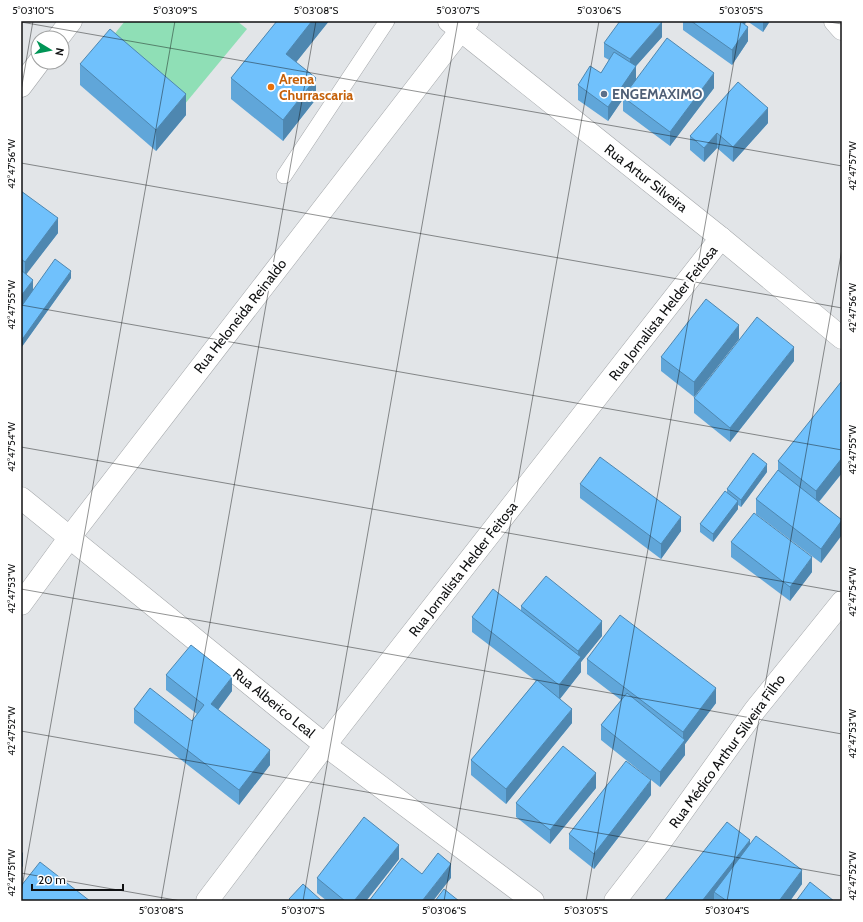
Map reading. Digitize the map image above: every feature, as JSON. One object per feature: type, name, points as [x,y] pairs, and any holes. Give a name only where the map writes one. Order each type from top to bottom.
[{"type":"street","points":[[64,30],[71,21]]},
{"type":"street","points":[[834,21],[842,29]]},
{"type":"street","name":"Rua Artur Silveira","points":[[459,24],[842,338]]},
{"type":"street","name":"Rua Heloneida Reinaldo","points":[[21,604],[70,537],[459,24]]},
{"type":"street","points":[[21,86],[33,70]]},
{"type":"street","name":"Rua Jornalista Helder Feitosa","points":[[207,901],[325,745],[721,238]]},
{"type":"street","name":"Rua Alberico Leal","points":[[21,498],[325,745],[533,901]]},
{"type":"street","name":"Rua Médico Arthur Silveira Filho","points":[[615,901],[659,844],[755,710],[842,602]]},
{"type":"lane","points":[[284,176],[388,21]]},
{"type":"green space","points":[[125,21],[237,21],[247,29],[184,105],[108,42]]},
{"type":"building","points":[[277,21],[312,21],[286,54],[316,78],[283,120],[231,78]]},
{"type":"building","points":[[620,21],[662,22],[630,59],[604,43]]},
{"type":"building","points":[[691,21],[740,21],[748,27],[732,50]]},
{"type":"building","points":[[110,29],[186,94],[156,130],[80,64]]},
{"type":"building","points":[[667,38],[714,73],[670,132],[623,97]]},
{"type":"building","points":[[614,52],[636,66],[608,107],[578,85],[590,66],[601,73]]},
{"type":"building","points":[[738,82],[768,108],[733,147],[717,133],[704,148],[690,136]]},
{"type":"building","points":[[21,191],[58,218],[25,262],[21,259]]},
{"type":"building","points":[[55,259],[71,271],[21,341],[21,307]]},
{"type":"building","points":[[21,270],[33,280],[21,296]]},
{"type":"building","points":[[706,299],[739,325],[694,382],[661,357]]},
{"type":"building","points":[[757,317],[794,347],[730,428],[694,398]]},
{"type":"building","points":[[841,382],[842,458],[816,491],[778,461]]},
{"type":"building","points":[[753,453],[767,464],[741,500],[727,489]]},
{"type":"building","points":[[600,457],[681,517],[661,544],[580,484]]},
{"type":"building","points":[[778,470],[842,520],[821,549],[756,499]]},
{"type":"building","points":[[725,491],[738,501],[713,534],[700,524]]},
{"type":"building","points":[[754,513],[812,557],[790,587],[731,542]]},
{"type":"building","points":[[546,576],[602,621],[578,651],[521,606]]},
{"type":"building","points":[[493,589],[581,657],[559,685],[472,617]]},
{"type":"building","points":[[620,615],[716,688],[683,732],[587,659]]},
{"type":"building","points":[[191,645],[232,677],[211,704],[270,750],[239,790],[134,709],[150,688],[192,721],[204,705],[166,675]]},
{"type":"building","points":[[537,680],[572,709],[506,789],[471,760]]},
{"type":"building","points":[[627,693],[685,740],[660,772],[601,725]]},
{"type":"building","points":[[563,746],[596,773],[550,830],[516,803]]},
{"type":"building","points":[[626,761],[651,780],[594,854],[569,834]]},
{"type":"building","points":[[364,817],[399,845],[354,901],[345,901],[317,878]]},
{"type":"building","points":[[727,822],[750,840],[702,901],[664,901]]},
{"type":"building","points":[[756,836],[802,870],[779,901],[727,901],[714,892]]},
{"type":"building","points":[[438,853],[451,864],[422,901],[369,901],[402,858],[422,874]]},
{"type":"building","points":[[40,862],[90,901],[21,901],[21,886]]},
{"type":"building","points":[[810,882],[834,901],[796,901]]},
{"type":"building","points":[[303,884],[322,901],[291,901],[289,899]]},
{"type":"building","points":[[444,889],[459,901],[435,901]]},
{"type":"place","name":"Arena Churrascaria","points":[[271,87]]},
{"type":"place","name":"ENGEMAXIMO","points":[[604,94]]}]
